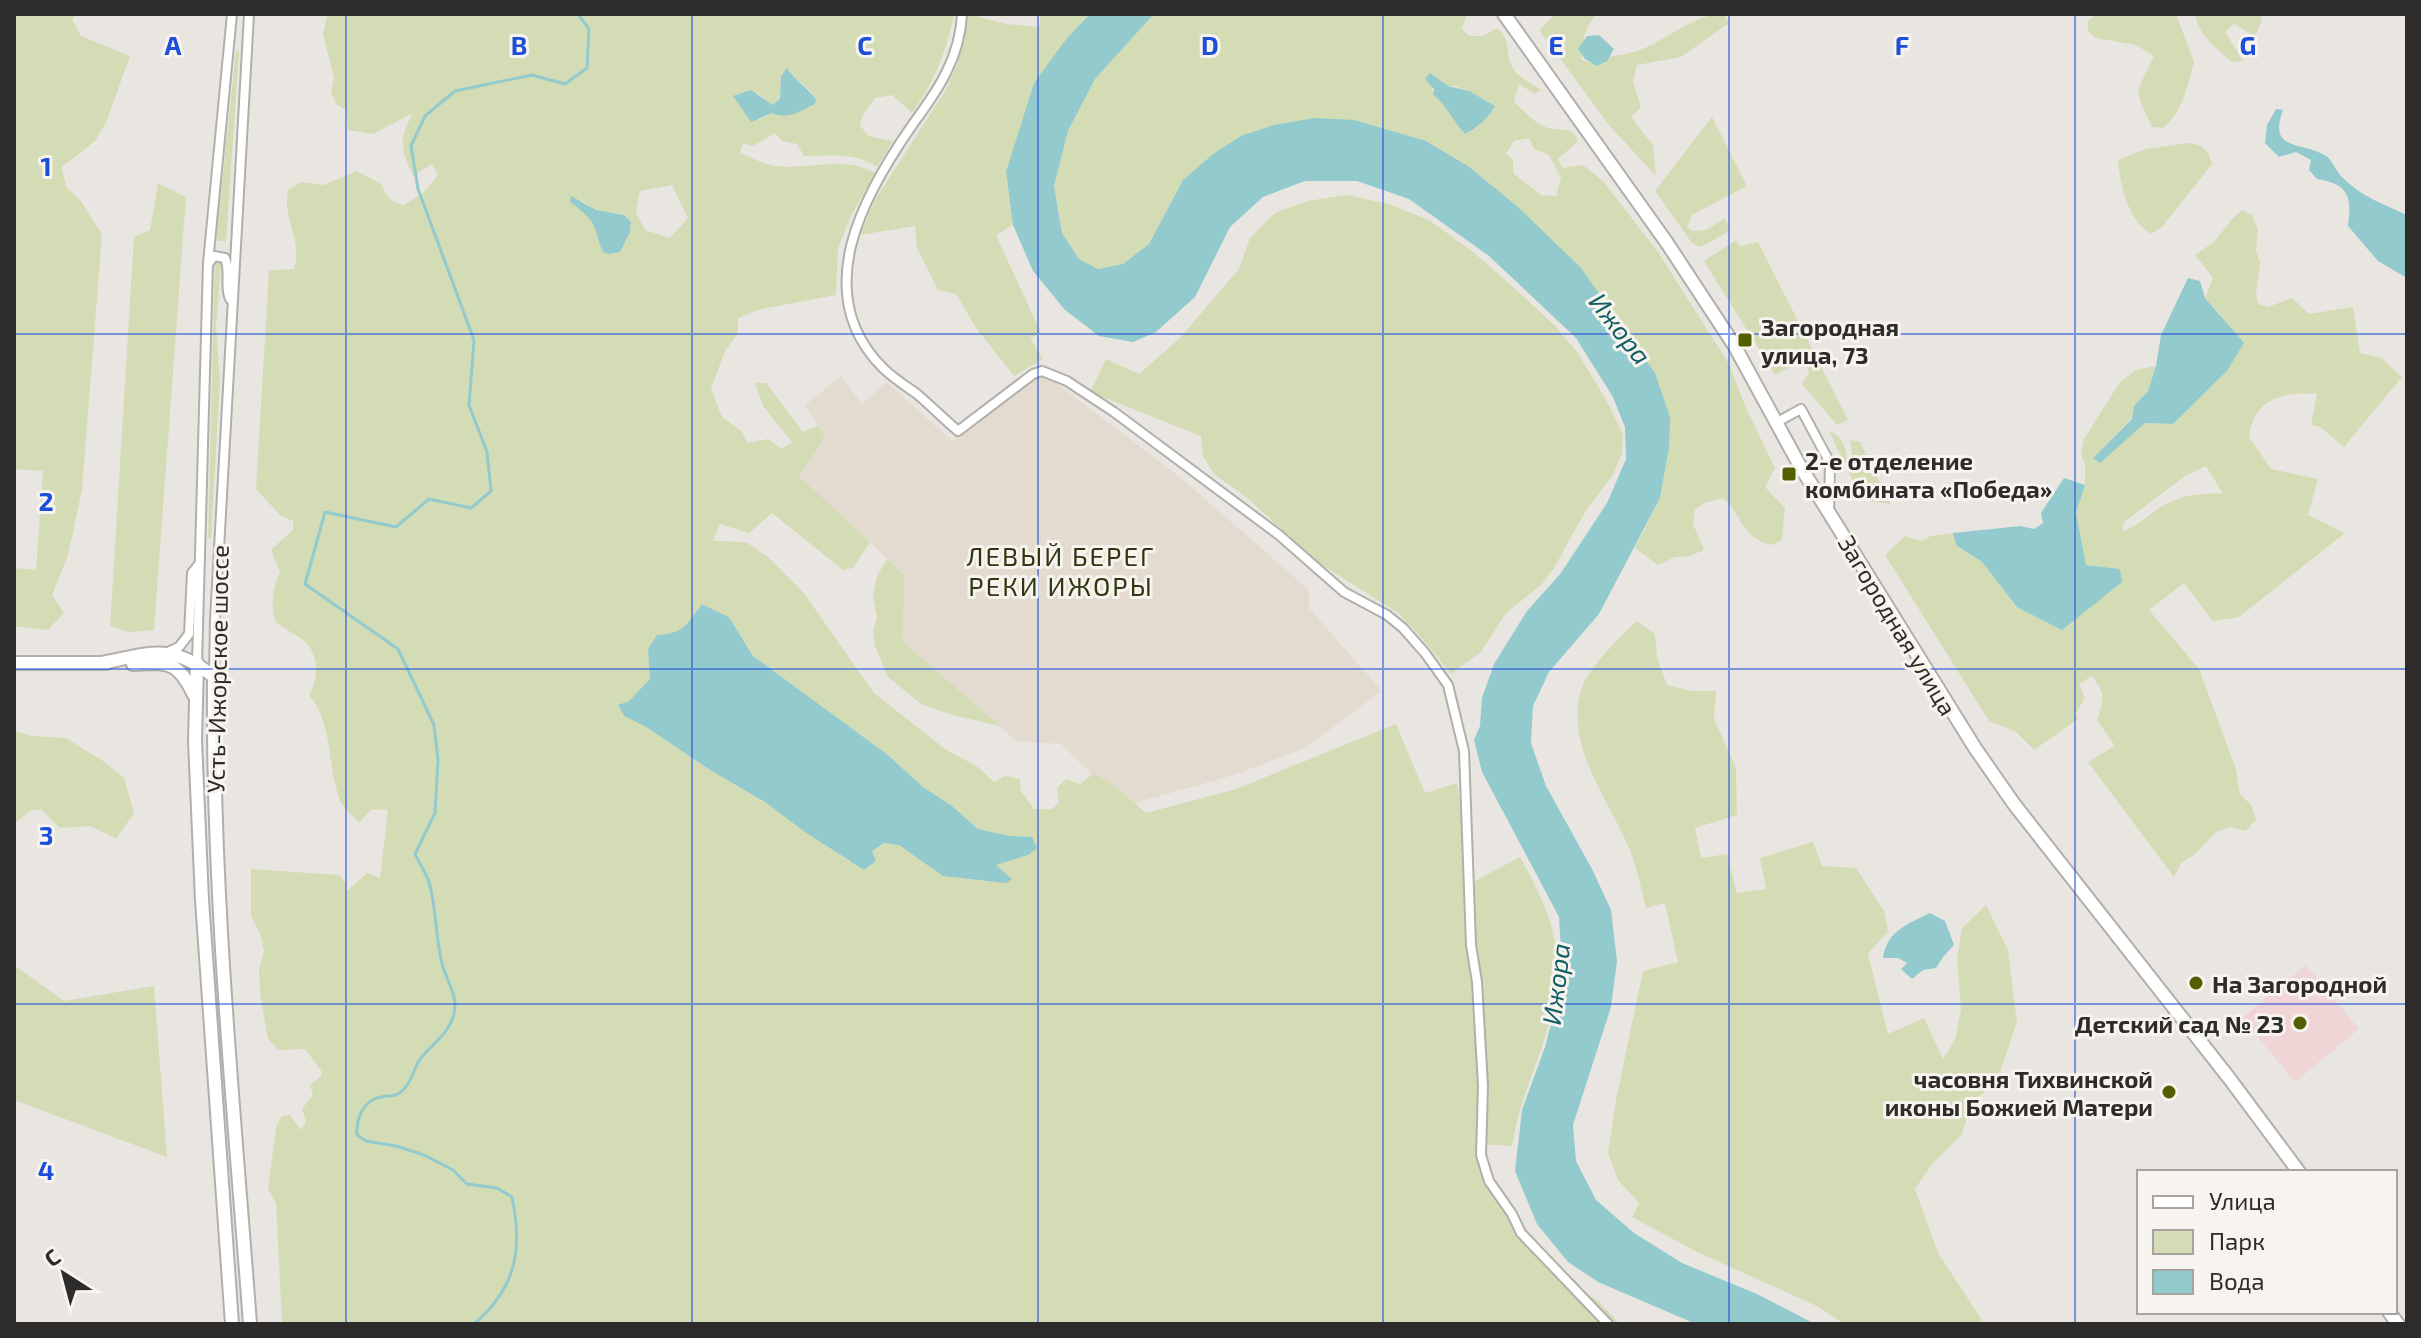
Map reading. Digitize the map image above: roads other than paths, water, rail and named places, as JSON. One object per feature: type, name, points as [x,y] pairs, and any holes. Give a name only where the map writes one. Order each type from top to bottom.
[{"type":"street","name":"Усть-Ижорское шоссе","points":[[232,14],[208,263],[194,696],[202,900],[232,1324]]},
{"type":"street","name":"Усть-Ижорское шоссе","points":[[249,14],[214,677],[214,795],[250,1324]]},
{"type":"street","points":[[962,14],[958,45],[941,86],[880,174],[856,225],[849,252],[847,299],[858,331],[882,367],[958,431],[1033,374],[1042,371],[1067,381],[1114,412],[1279,535],[1344,592],[1395,622],[1431,662],[1448,685],[1464,751],[1471,945],[1477,982],[1483,1086],[1481,1155],[1489,1181],[1521,1233],[1608,1324]]},
{"type":"street","name":"Загородная улица","points":[[1504,14],[1675,254],[1734,345],[1829,512],[1943,699],[2014,804],[2298,1170]]},
{"type":"street","points":[[208,263],[214,256],[225,258],[227,294],[232,306]]},
{"type":"street","points":[[1777,422],[1801,409],[1830,463],[1829,512]]},
{"type":"street","name":"Усть-Ижорское шоссе","points":[[165,653],[179,647],[189,634],[192,573],[200,563]]},
{"type":"street","points":[[102,663],[165,653],[189,658],[214,677]]},
{"type":"street","points":[[14,663],[170,664],[184,674],[194,696]]},
{"type":"water","name":"Ижора","points":[[1090,14],[1154,14],[1095,79],[1068,131],[1054,186],[1062,233],[1079,259],[1098,269],[1123,264],[1149,244],[1183,180],[1213,154],[1241,136],[1274,125],[1315,118],[1354,120],[1426,141],[1468,166],[1518,207],[1581,268],[1655,373],[1670,417],[1669,448],[1660,498],[1599,614],[1549,672],[1533,706],[1531,743],[1546,786],[1611,910],[1617,961],[1611,1007],[1573,1125],[1576,1161],[1596,1200],[1634,1233],[1682,1263],[1757,1294],[1815,1324],[1696,1324],[1598,1282],[1568,1262],[1537,1224],[1515,1171],[1522,1110],[1545,1047],[1557,1001],[1561,950],[1559,917],[1482,772],[1474,740],[1480,726],[1482,698],[1494,664],[1527,611],[1561,573],[1607,503],[1626,459],[1625,427],[1613,397],[1576,338],[1489,256],[1409,199],[1357,181],[1305,181],[1263,197],[1230,227],[1195,297],[1156,332],[1133,342],[1099,336],[1065,310],[1033,271],[1013,225],[1006,172],[1034,83],[1067,38]]},
{"type":"water","points":[[1599,35],[1614,49],[1607,61],[1597,66],[1585,59],[1578,49],[1587,36]]},
{"type":"water","points":[[787,68],[816,99],[815,104],[794,114],[784,116],[772,113],[751,122],[733,96],[751,90],[773,105],[780,98],[781,76]]},
{"type":"water","points":[[1430,73],[1448,86],[1469,91],[1495,106],[1482,122],[1465,134],[1433,94],[1434,89],[1425,79]]},
{"type":"water","points":[[2276,109],[2283,110],[2280,133],[2290,144],[2326,156],[2356,189],[2407,215],[2407,278],[2378,261],[2348,226],[2348,200],[2342,188],[2317,179],[2309,170],[2311,160],[2296,152],[2279,157],[2265,143],[2267,125]]},
{"type":"water","points":[[571,196],[596,210],[624,215],[631,222],[630,232],[620,252],[603,252],[593,224],[570,202]]},
{"type":"water","points":[[2188,278],[2200,281],[2205,298],[2244,343],[2227,371],[2173,424],[2145,423],[2100,463],[2093,458],[2132,419],[2134,406],[2148,391],[2161,335]]},
{"type":"water","points":[[2064,478],[2085,485],[2076,513],[2086,565],[2120,569],[2122,582],[2062,630],[2017,607],[1982,562],[1956,545],[1953,533],[2020,526],[2034,529],[2043,523],[2041,513]]},
{"type":"water","points":[[702,604],[729,617],[753,656],[888,755],[923,787],[952,806],[978,829],[1032,837],[1037,848],[1028,855],[996,865],[1012,879],[1006,883],[943,876],[899,845],[884,843],[872,851],[876,861],[864,870],[765,802],[624,716],[618,705],[629,701],[650,679],[648,649],[657,635],[679,630]]},
{"type":"water","points":[[1930,913],[1945,921],[1954,945],[1936,968],[1923,970],[1912,979],[1901,969],[1907,963],[1898,958],[1883,958],[1885,949],[1899,930]]},
{"type":"waterway","points":[[474,1324],[499,1296],[513,1267],[517,1234],[512,1197],[497,1188],[467,1184],[453,1170],[424,1155],[366,1141],[357,1135],[359,1117],[365,1106],[375,1099],[403,1090],[418,1062],[445,1033],[454,1014],[454,996],[440,957],[432,892],[415,854],[435,813],[438,760],[434,725],[398,649],[305,584],[325,512],[396,527],[429,499],[471,508],[491,491],[487,452],[469,405],[474,340],[418,189],[411,146],[425,116],[455,91],[532,75],[565,84],[587,68],[589,29],[578,14]]},
{"type":"place","name":"Загородная улица, 73","points":[[1745,340]]},
{"type":"place","name":"2-е отделение комбината «Победа»","points":[[1789,474]]},
{"type":"place","name":"На Загородной","points":[[2196,983]]},
{"type":"place","name":"Детский сад № 23","points":[[2300,1023]]},
{"type":"place","name":"часовня Тихвинской иконы Божией Матери","points":[[2169,1092]]},
{"type":"district","name":"ЛЕВЫЙ БЕРЕГ РЕКИ ИЖОРЫ","points":[[1061,570]]}]
